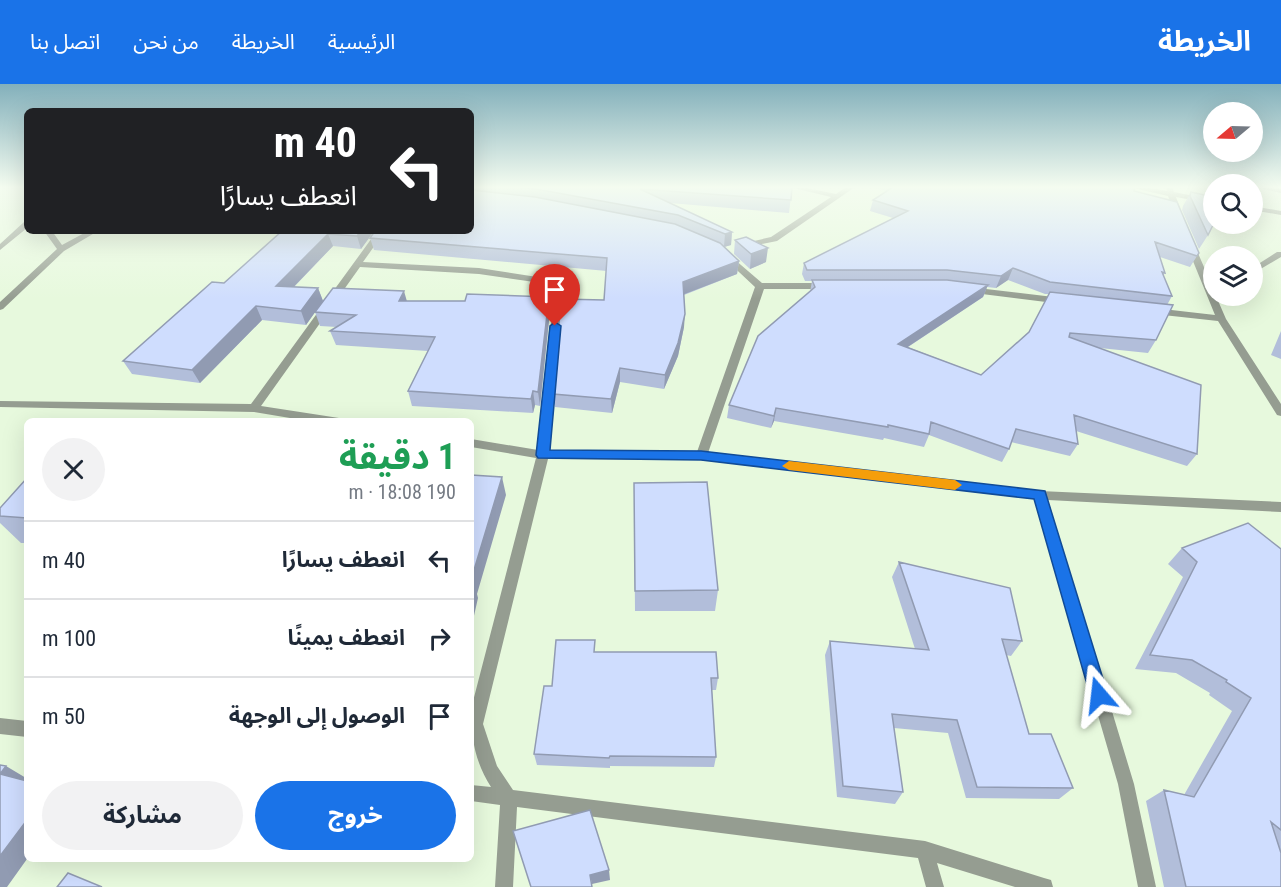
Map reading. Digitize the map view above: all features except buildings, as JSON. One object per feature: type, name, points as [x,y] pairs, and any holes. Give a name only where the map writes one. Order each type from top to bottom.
[{"type":"street","points":[[794,224],[774,238],[723,252],[760,286],[840,286]]},
{"type":"street","points":[[0,248],[24,227]]},
{"type":"street","points":[[50,234],[61,249]]},
{"type":"street","points":[[0,307],[61,249],[88,234]]},
{"type":"street","points":[[254,408],[379,234]]},
{"type":"street","points":[[1187,237],[1203,271]]},
{"type":"street","points":[[1263,265],[1280,254]]},
{"type":"street","points":[[358,264],[479,272],[560,283],[543,455],[474,724],[490,770],[509,799],[504,887]]},
{"type":"street","points":[[701,456],[760,286]]},
{"type":"street","points":[[955,288],[1071,302]]},
{"type":"street","points":[[1217,306],[1221,320],[1281,412]]},
{"type":"street","points":[[1140,310],[1221,320]]},
{"type":"street","points":[[0,404],[254,408],[315,418]]},
{"type":"street","points":[[474,444],[543,455],[701,456],[1040,495],[1281,507]]},
{"type":"street","points":[[1040,495],[1126,784],[1147,887]]},
{"type":"street","points":[[0,726],[24,729]]},
{"type":"street","points":[[474,793],[925,850],[1044,887]]},
{"type":"street","points":[[925,850],[935,887]]},
{"type":"slow traffic","points":[[789,466],[955,485]]},
{"type":"route","points":[[555,326],[543,455],[701,456],[1040,495],[1099,695]]}]
